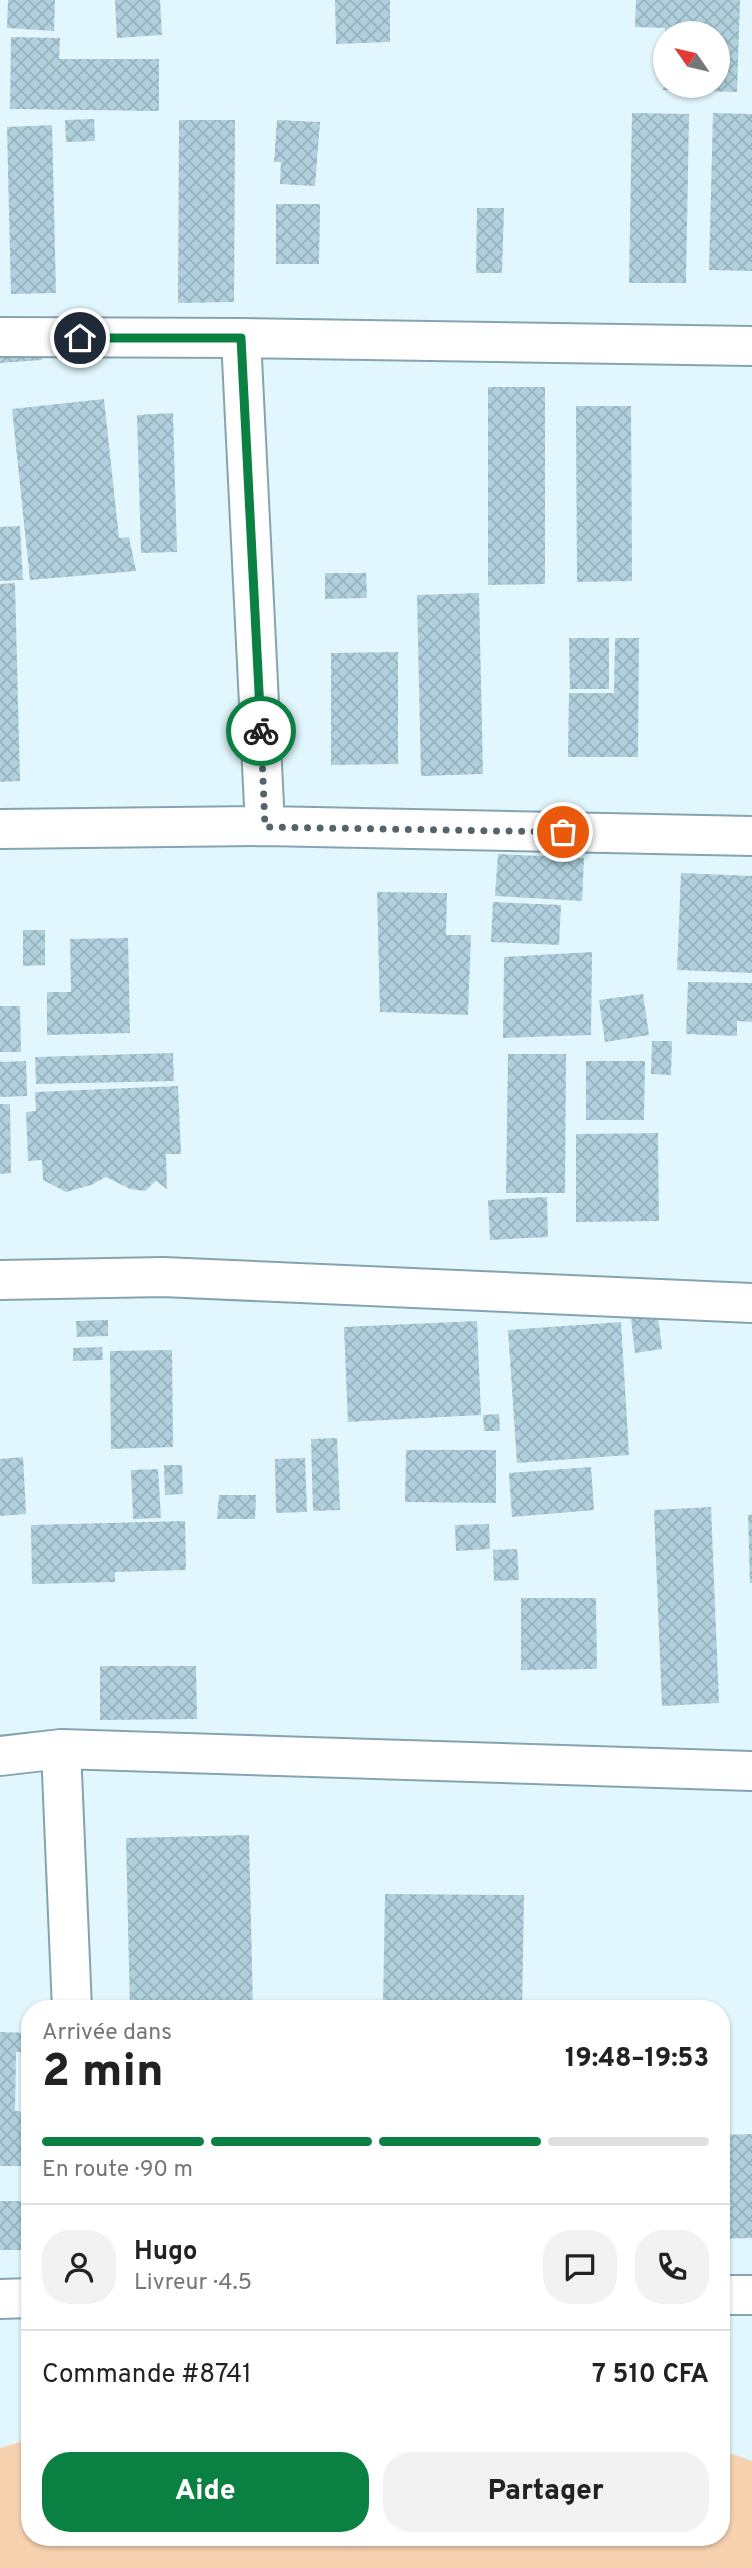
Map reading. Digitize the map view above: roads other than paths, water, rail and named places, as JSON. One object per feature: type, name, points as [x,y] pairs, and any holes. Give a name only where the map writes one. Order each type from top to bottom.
[{"type":"street","points":[[0,337],[752,346]]},
{"type":"street","points":[[241,338],[265,827]]},
{"type":"street","points":[[0,829],[265,827],[752,836]]},
{"type":"street","points":[[0,1280],[163,1277],[752,1303]]},
{"type":"street","points":[[61,1749],[72,2000]]},
{"type":"street","points":[[0,1756],[61,1749],[752,1771]]},
{"type":"street","points":[[730,2295],[752,2295]]},
{"type":"street","points":[[0,2299],[21,2298]]}]
